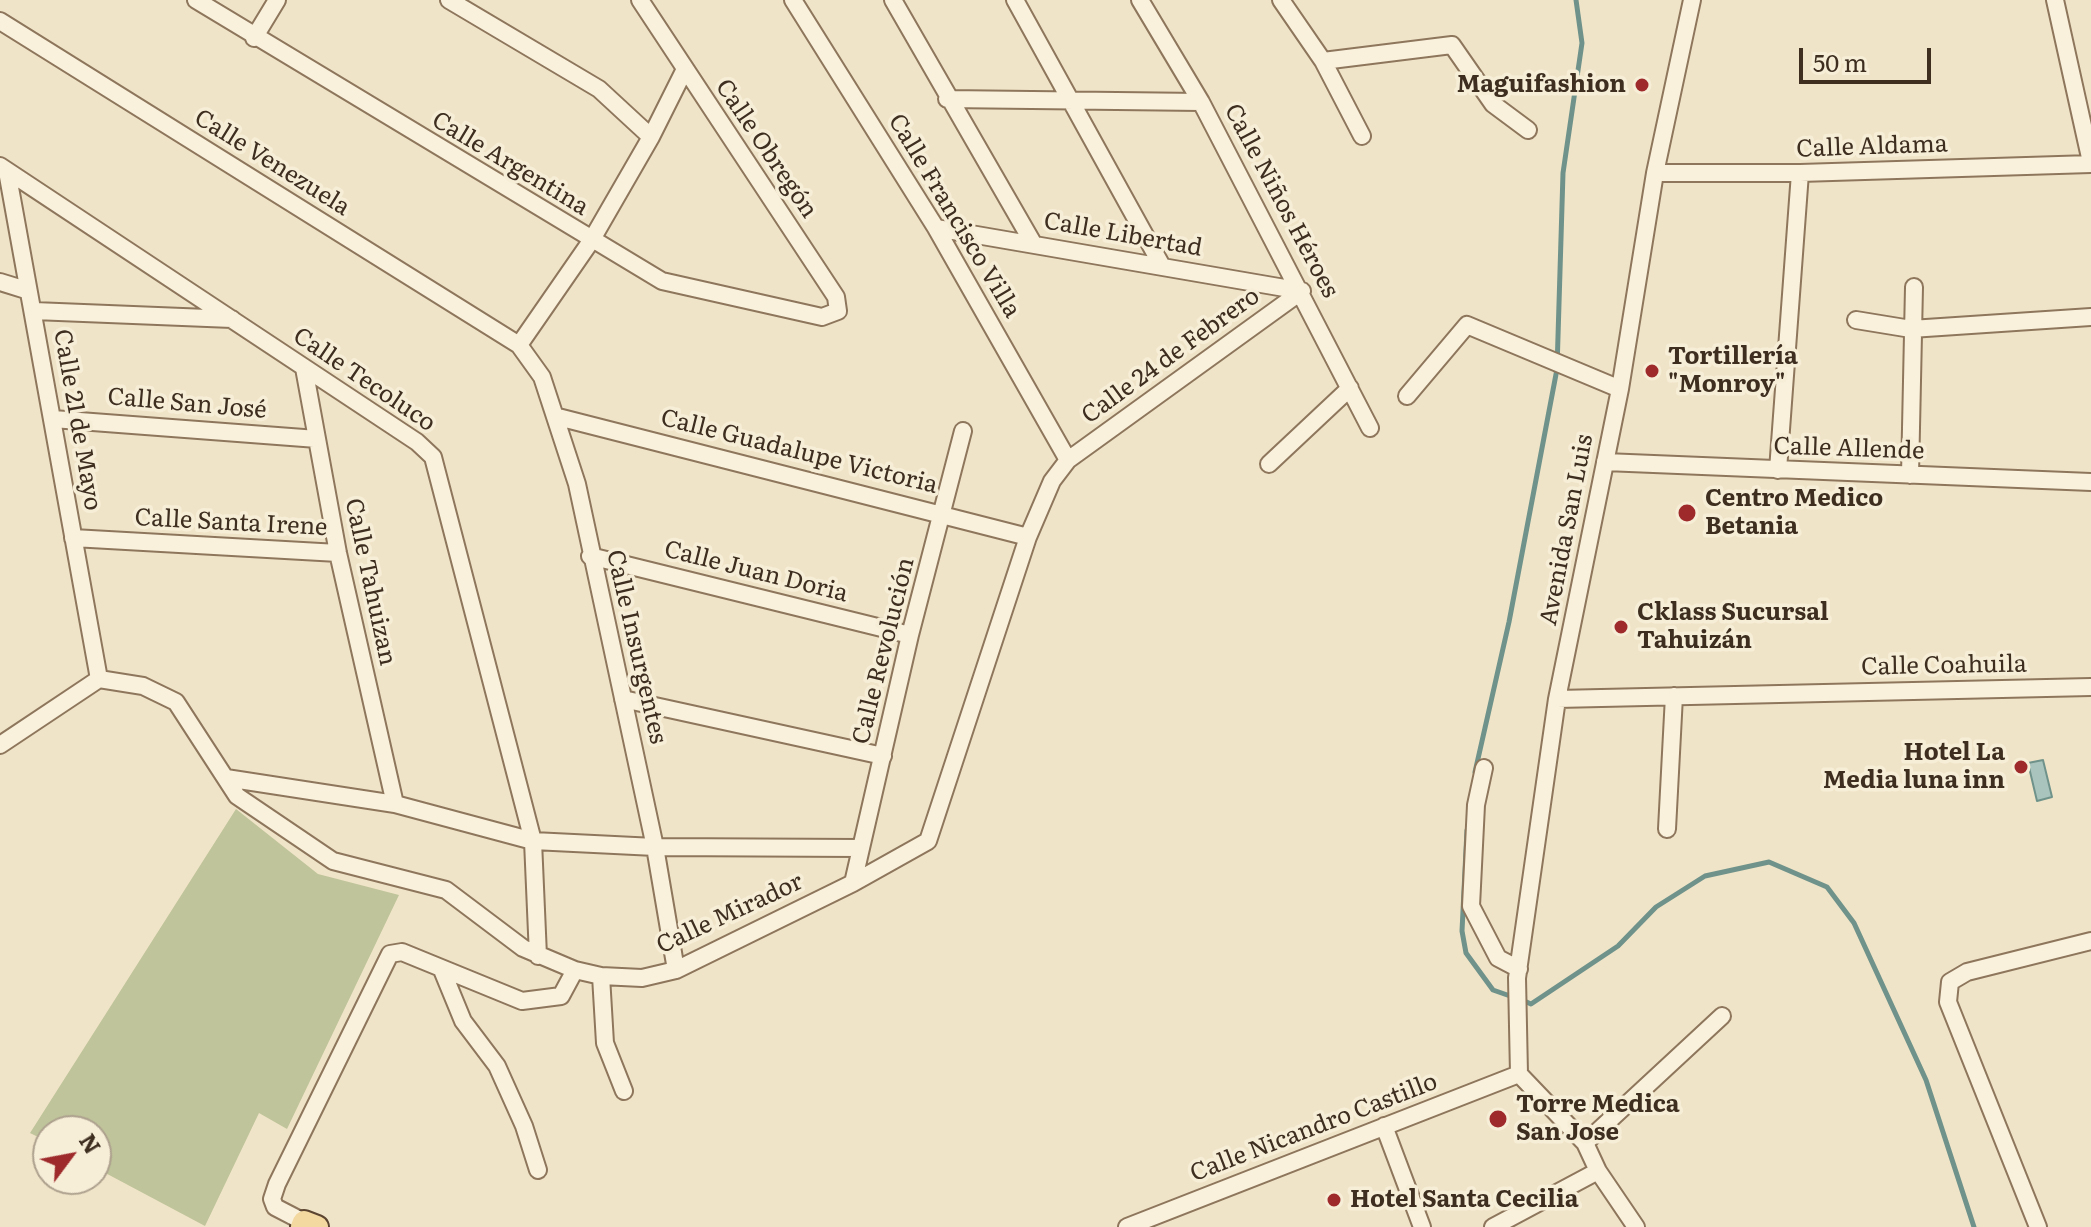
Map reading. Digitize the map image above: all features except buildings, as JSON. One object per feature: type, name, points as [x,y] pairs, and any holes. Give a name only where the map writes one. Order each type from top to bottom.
[{"type":"street","name":"Calle Argentina","points":[[196,0],[254,38],[662,281],[822,317]]},
{"type":"street","points":[[254,38],[277,0]]},
{"type":"street","points":[[449,0],[479,7],[599,89],[651,137]]},
{"type":"street","name":"Calle Obregón","points":[[640,0],[836,297],[838,311],[822,317]]},
{"type":"street","name":"Calle Francisco Villa","points":[[793,0],[936,228],[1068,460]]},
{"type":"street","points":[[893,0],[947,99],[1033,243]]},
{"type":"street","points":[[1015,0],[1162,266]]},
{"type":"street","name":"Calle Niños Héroes","points":[[1140,0],[1201,102],[1302,291],[1370,428]]},
{"type":"street","points":[[1281,0],[1323,61],[1362,136]]},
{"type":"street","name":"Avenida San Luis","points":[[1518,1073],[1518,973],[1557,699],[1620,389],[1655,173],[1692,0]]},
{"type":"street","points":[[2055,0],[2091,163]]},
{"type":"street","name":"Calle Venezuela","points":[[0,21],[519,345]]},
{"type":"street","points":[[1323,61],[1452,45],[1493,104],[1528,130]]},
{"type":"street","points":[[519,345],[591,241],[651,137],[684,71]]},
{"type":"street","points":[[947,99],[1074,103],[1201,102]]},
{"type":"street","name":"Calle Aldama","points":[[1655,173],[1800,173],[2091,163]]},
{"type":"street","name":"Calle 21 de Mayo","points":[[4,169],[26,290],[34,311],[99,679]]},
{"type":"street","name":"Calle Tecoluco","points":[[4,169],[417,442],[433,457],[533,841],[538,956]]},
{"type":"street","points":[[1778,470],[1800,173]]},
{"type":"street","name":"Calle Libertad","points":[[936,228],[1302,291]]},
{"type":"street","points":[[0,282],[26,290]]},
{"type":"street","points":[[1910,475],[1914,287]]},
{"type":"street","name":"Calle 24 de Febrero","points":[[1068,460],[1302,291]]},
{"type":"street","points":[[34,311],[232,319]]},
{"type":"street","points":[[1856,320],[1911,329],[2091,317]]},
{"type":"street","points":[[1407,396],[1467,325],[1620,389]]},
{"type":"street","name":"Calle Insurgentes","points":[[519,345],[542,377],[558,417],[577,484],[590,556],[655,847],[676,970]]},
{"type":"street","name":"Calle Tahuizan","points":[[304,368],[338,553],[395,804]]},
{"type":"street","points":[[1269,464],[1350,388]]},
{"type":"street","name":"Calle Guadalupe Victoria","points":[[558,417],[1028,537]]},
{"type":"street","name":"Calle San José","points":[[53,419],[317,439]]},
{"type":"street","name":"Calle Revolución","points":[[853,883],[910,635],[963,431]]},
{"type":"street","points":[[1028,537],[1052,481],[1068,460]]},
{"type":"street","name":"Calle Allende","points":[[1605,462],[2091,482]]},
{"type":"street","name":"Calle Mirador","points":[[99,679],[143,686],[176,702],[237,796],[333,861],[446,890],[538,956],[601,976],[642,978],[676,970],[853,883],[928,841],[1028,537]]},
{"type":"street","name":"Calle Santa Irene","points":[[73,538],[338,553]]},
{"type":"street","name":"Calle Juan Doria","points":[[590,556],[910,635]]},
{"type":"street","points":[[0,745],[99,679]]},
{"type":"street","name":"Calle Coahuila","points":[[1557,699],[2091,687]]},
{"type":"street","points":[[1667,829],[1674,696]]},
{"type":"street","points":[[623,699],[883,756]]},
{"type":"street","points":[[1484,768],[1476,805],[1471,906],[1498,958],[1518,973]]},
{"type":"street","points":[[226,778],[395,804],[533,841],[655,847],[860,848]]},
{"type":"street","points":[[2038,1227],[1948,1002],[1950,982],[1967,972],[2091,941]]},
{"type":"street","points":[[308,1225],[275,1207],[272,1199],[390,954],[402,952],[522,1001],[561,996],[575,970]]},
{"type":"street","points":[[442,970],[463,1021],[497,1066],[524,1126],[538,1170]]},
{"type":"street","points":[[601,976],[605,1043],[624,1091]]},
{"type":"street","points":[[1585,1143],[1722,1016]]},
{"type":"street","points":[[1518,1073],[1585,1143],[1598,1171],[1636,1227]]},
{"type":"street","name":"Calle Nicandro Castillo","points":[[1127,1227],[1150,1222],[1518,1073]]},
{"type":"street","points":[[1384,1126],[1422,1227]]},
{"type":"street","points":[[1493,1227],[1598,1171]]},
{"type":"green space","points":[[236,809],[318,874],[399,895],[287,1129],[259,1113],[205,1226],[112,1177],[112,1115],[41,1115]]},
{"type":"water","points":[[2043,760],[2052,797],[2037,801],[2028,763]]},
{"type":"waterway","points":[[1475,772],[1509,622],[1557,369],[1563,173],[1582,43],[1576,0]]},
{"type":"waterway","points":[[1467,830],[1462,931],[1466,953],[1493,990],[1513,997]]},
{"type":"waterway","points":[[1522,1000],[1531,1004],[1618,946],[1656,907],[1705,876],[1769,862],[1827,887],[1854,923],[1926,1080],[1974,1227]]},
{"type":"place","name":"Maguifashion","points":[[1642,85]]},
{"type":"place","name":"Tortillería \"Monroy\"","points":[[1652,371]]},
{"type":"place","name":"Centro Medico Betania","points":[[1687,513]]},
{"type":"place","name":"Cklass Sucursal Tahuizán","points":[[1621,627]]},
{"type":"place","name":"Hotel La Media luna inn","points":[[2021,767]]},
{"type":"place","name":"Torre Medica San Jose","points":[[1498,1119]]},
{"type":"place","name":"Hotel Santa Cecilia","points":[[1334,1200]]}]
